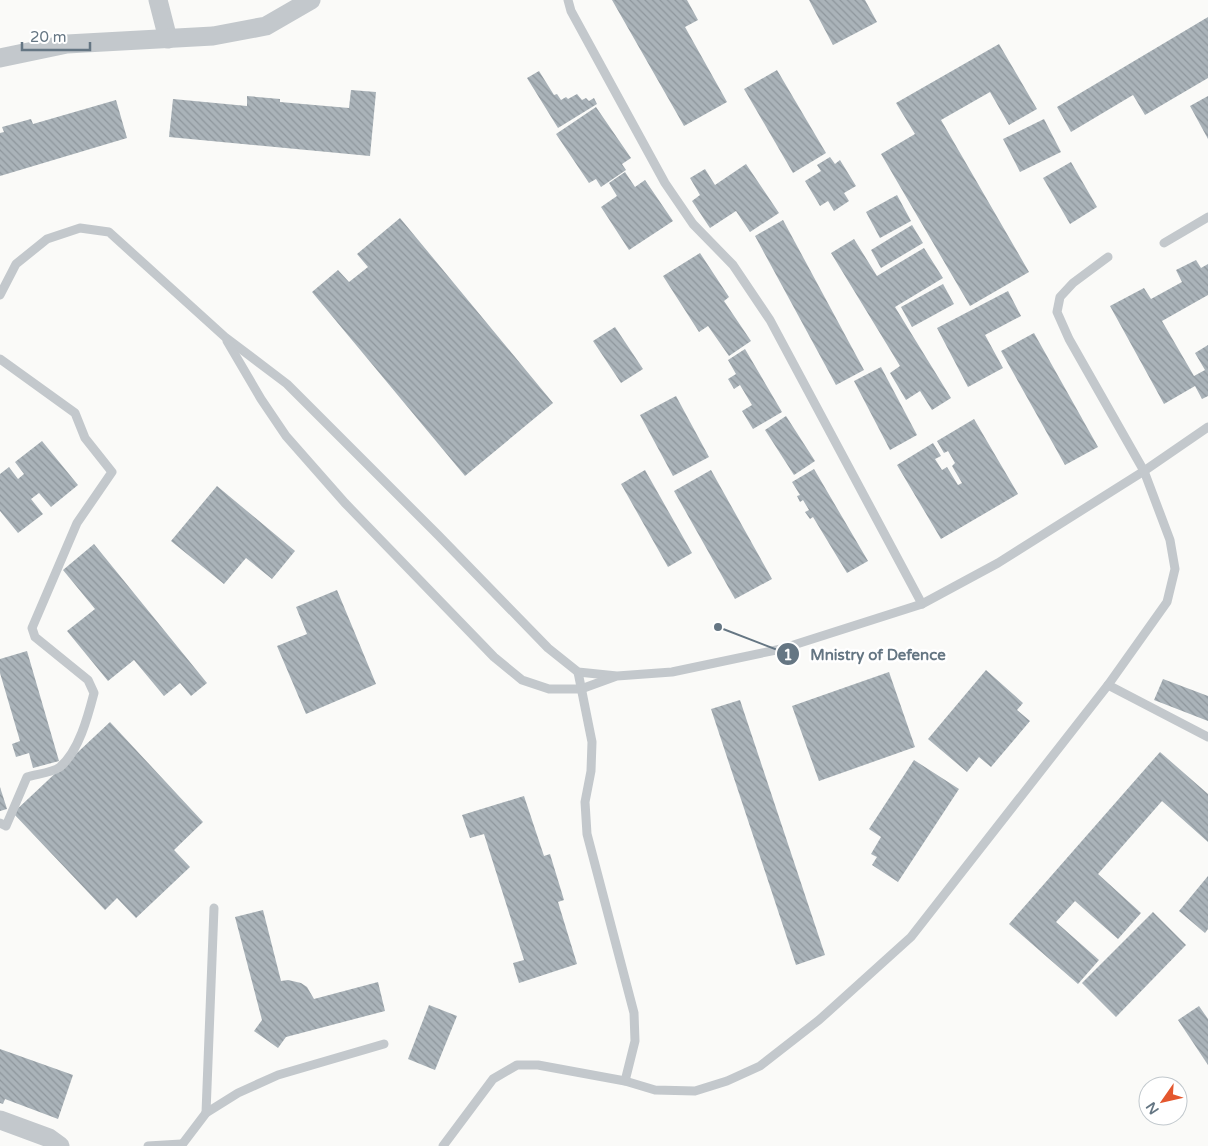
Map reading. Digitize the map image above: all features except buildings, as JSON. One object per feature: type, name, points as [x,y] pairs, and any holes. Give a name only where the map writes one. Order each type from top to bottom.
[{"type":"street","points":[[158,0],[168,39]]},
{"type":"street","points":[[0,58],[67,44],[213,36],[266,26],[311,0]]},
{"type":"street","points":[[0,1120],[48,1138],[60,1146]]},
{"type":"lane","points":[[568,0],[571,11],[665,183],[693,224],[733,265],[770,320],[922,604]]},
{"type":"lane","points":[[1164,242],[1208,216]]},
{"type":"lane","points":[[0,295],[16,264],[46,239],[80,228],[109,232],[225,337],[287,384],[438,534],[548,648],[578,672],[616,676],[672,672],[781,649],[922,604],[998,563],[1144,471],[1208,426]]},
{"type":"lane","points":[[443,1146],[493,1079],[517,1065],[538,1065],[625,1081],[655,1090],[695,1091],[727,1082],[760,1066],[819,1020],[911,937],[1108,685],[1167,602],[1175,569],[1170,540],[1144,471],[1069,339],[1057,312],[1060,297],[1073,283],[1108,257]]},
{"type":"lane","points":[[225,337],[261,399],[286,436],[345,503],[476,640],[522,680],[549,689],[580,689],[616,676]]},
{"type":"lane","points":[[0,359],[74,412],[85,438],[112,472],[77,523],[32,628],[35,637],[88,680],[94,693],[86,726],[68,758],[59,768],[27,777],[6,826],[0,823]]},
{"type":"lane","points":[[578,672],[592,742],[592,771],[585,802],[587,834],[634,1013],[635,1041],[625,1081]]},
{"type":"lane","points":[[1108,685],[1208,737]]},
{"type":"lane","points":[[206,1113],[214,908]]},
{"type":"lane","points":[[148,1146],[158,1144],[181,1145],[206,1113],[238,1093],[278,1075],[384,1044]]},
{"type":"place","name":"Mnistry of Defence","points":[[718,627]]}]
